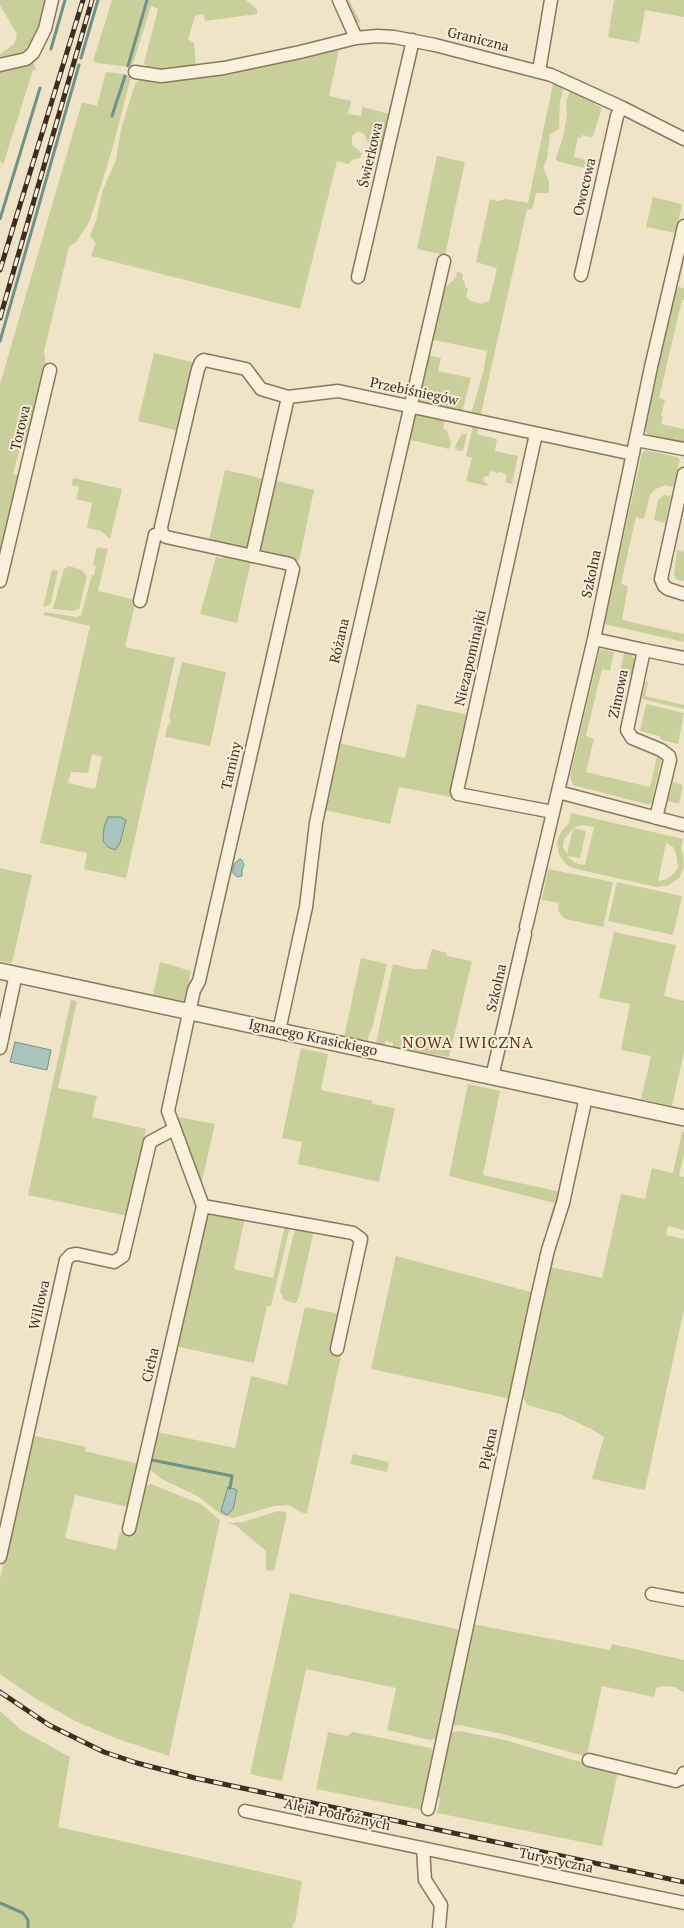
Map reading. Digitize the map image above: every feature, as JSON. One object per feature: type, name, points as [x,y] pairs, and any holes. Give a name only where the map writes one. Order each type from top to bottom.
[{"type":"street","points":[[0,65],[26,58],[33,53],[45,29],[52,0]]},
{"type":"street","points":[[339,0],[356,38]]},
{"type":"street","points":[[538,71],[551,0]]},
{"type":"street","name":"Graniczna","points":[[136,72],[161,76],[253,63],[356,38],[377,36],[412,40],[551,74],[684,139]]},
{"type":"street","name":"Świerkowa","points":[[358,277],[412,40]]},
{"type":"street","name":"Owocowa","points":[[581,275],[617,116],[621,107]]},
{"type":"street","name":"Szkolna","points":[[492,1077],[594,639],[636,440],[679,274],[684,226]]},
{"type":"street","name":"Różana","points":[[279,1031],[306,907],[316,824],[332,743],[444,261]]},
{"type":"street","name":"Przebiśniegów","points":[[162,533],[161,527],[200,364],[207,360],[246,369],[261,389],[288,398],[338,391],[633,454]]},
{"type":"street","name":"Torowa","points":[[0,581],[50,370]]},
{"type":"street","points":[[252,556],[288,398]]},
{"type":"street","name":"Niezapominajki","points":[[536,434],[457,791],[458,794],[553,812]]},
{"type":"street","points":[[636,440],[684,450]]},
{"type":"street","points":[[684,474],[662,582],[668,589],[684,594]]},
{"type":"street","points":[[140,600],[155,535],[162,533]]},
{"type":"street","name":"Tarniny","points":[[162,533],[166,537],[290,564],[292,566],[199,981],[194,990],[189,1012]]},
{"type":"street","points":[[594,639],[684,658]]},
{"type":"street","name":"Zimowa","points":[[644,650],[627,730],[632,738],[661,750],[670,760],[656,818]]},
{"type":"street","points":[[558,792],[684,825]]},
{"type":"street","name":"Ignacego Krasickiego","points":[[0,971],[684,1118]]},
{"type":"street","points":[[0,1048],[16,974]]},
{"type":"street","points":[[189,1012],[168,1111],[202,1206],[354,1233],[361,1239],[337,1349]]},
{"type":"street","name":"Piękna","points":[[428,1809],[533,1316],[562,1203],[586,1097]]},
{"type":"street","name":"Willowa","points":[[0,1557],[66,1260],[74,1254],[114,1262],[123,1256],[150,1142],[174,1129]]},
{"type":"street","name":"Cicha","points":[[129,1529],[202,1206]]},
{"type":"street","points":[[652,1594],[684,1600]]},
{"type":"street","points":[[589,1760],[676,1781],[682,1778],[684,1773]]},
{"type":"street","name":"Aleja Podróżnych","points":[[245,1811],[423,1848]]},
{"type":"street","points":[[423,1848],[425,1880],[441,1905],[439,1928]]},
{"type":"street","name":"Turystyczna","points":[[423,1848],[684,1903]]},
{"type":"green space","points":[[0,0],[48,0],[34,39],[24,51],[0,60],[0,54],[14,44],[17,34],[0,5]]},
{"type":"green space","points":[[112,0],[246,0],[257,9],[257,14],[205,21],[204,14],[195,16],[188,39],[194,43],[196,66],[166,71],[148,70],[144,63],[158,9],[151,6],[132,67],[96,63],[93,61]]},
{"type":"green space","points":[[346,0],[349,0],[361,23],[353,22]]},
{"type":"green space","points":[[614,0],[684,0],[684,17],[645,10],[639,43],[608,37]]},
{"type":"green space","points":[[339,50],[329,96],[351,101],[348,114],[361,116],[362,107],[390,114],[382,150],[369,145],[364,134],[358,131],[352,136],[352,145],[362,153],[360,158],[352,160],[349,164],[337,161],[300,309],[91,256],[96,243],[90,236],[97,217],[102,192],[116,160],[121,129],[135,84],[138,81],[145,79],[156,81],[259,68]]},
{"type":"green space","points":[[34,63],[36,70],[33,70],[3,165],[0,161],[0,70]]},
{"type":"green space","points":[[106,72],[131,77],[112,150],[94,208],[88,224],[76,242],[69,247],[44,352],[46,367],[28,445],[21,444],[13,474],[20,476],[0,564],[0,384],[82,102],[97,106]]},
{"type":"green space","points":[[553,84],[563,88],[560,102],[559,129],[550,134],[547,159],[543,168],[549,181],[549,193],[536,193],[532,210],[527,209],[480,418],[471,414],[484,369],[487,351],[429,339],[442,291],[456,277],[457,271],[463,274],[462,279],[465,287],[468,288],[466,297],[471,301],[483,304],[484,302],[489,302],[497,268],[476,262],[490,199],[498,201],[506,199],[528,203]]},
{"type":"green space","points":[[570,91],[594,101],[594,104],[602,108],[593,136],[582,135],[581,138],[578,137],[574,157],[586,160],[584,168],[557,161],[556,158],[563,137],[567,115],[566,101]]},
{"type":"green space","points":[[437,156],[465,162],[445,255],[417,249]]},
{"type":"green space","points":[[653,197],[682,204],[676,233],[646,227]]},
{"type":"green space","points":[[678,287],[684,288],[684,300],[682,300],[659,398],[665,400],[661,424],[684,429],[684,444],[648,435],[644,428],[675,291]]},
{"type":"green space","points":[[154,353],[192,362],[194,365],[179,431],[138,421]]},
{"type":"green space","points":[[426,355],[441,358],[438,371],[471,378],[462,412],[417,404]]},
{"type":"green space","points":[[412,413],[445,420],[443,428],[449,436],[451,444],[449,449],[406,439]]},
{"type":"green space","points":[[473,426],[479,427],[477,434],[497,439],[495,451],[518,456],[512,484],[505,482],[507,475],[490,471],[489,476],[484,477],[483,481],[487,486],[466,481],[472,458],[466,456]]},
{"type":"green space","points":[[462,434],[467,434],[463,451],[456,450],[455,446]]},
{"type":"green space","points":[[645,450],[677,457],[680,460],[673,487],[666,485],[655,489],[650,495],[644,519],[636,517],[621,583],[628,587],[622,620],[684,634],[684,642],[604,624],[642,453]]},
{"type":"green space","points":[[225,470],[265,479],[249,550],[209,540]]},
{"type":"green space","points":[[73,478],[122,489],[110,539],[101,531],[87,528],[92,503],[76,499],[79,487],[72,485]]},
{"type":"green space","points":[[274,480],[314,490],[299,561],[258,551]]},
{"type":"green space","points":[[664,495],[671,496],[665,523],[654,520],[658,500]]},
{"type":"green space","points":[[97,547],[108,549],[98,591],[136,600],[125,647],[175,658],[126,878],[84,869],[87,853],[40,843],[90,626],[44,615],[44,612],[77,617],[81,615],[92,575],[94,575],[96,566],[93,565]],"holes":[[[92,754],[102,757],[95,789],[68,783],[71,772],[88,773]]]},
{"type":"green space","points":[[677,550],[684,552],[684,581],[677,580],[674,576]]},
{"type":"green space","points":[[228,556],[251,561],[237,623],[200,614],[216,557]]},
{"type":"green space","points":[[69,566],[82,570],[87,577],[79,609],[73,611],[53,609],[64,569]]},
{"type":"green space","points":[[52,570],[58,571],[51,602],[43,607]]},
{"type":"green space","points":[[600,649],[614,652],[610,671],[602,669],[586,736],[594,739],[586,772],[650,787],[657,756],[661,760],[650,805],[573,785],[570,776]]},
{"type":"green space","points":[[624,653],[632,655],[635,659],[631,676],[620,673]]},
{"type":"green space","points":[[182,662],[226,672],[210,746],[165,737],[167,727],[171,722],[169,717]]},
{"type":"green space","points":[[646,681],[648,682],[645,696],[684,705],[684,709],[642,699]]},
{"type":"green space","points":[[417,704],[469,715],[451,797],[399,787],[390,824],[324,810],[338,743],[405,758]]},
{"type":"green space","points":[[646,704],[684,713],[678,744],[640,731]]},
{"type":"green space","points":[[673,782],[683,785],[679,804],[668,801]]},
{"type":"green space","points":[[571,813],[683,839],[681,848],[684,867],[679,878],[669,885],[657,887],[568,866],[559,855],[557,842],[561,832],[569,823]],"holes":[[[582,825],[594,827],[585,865],[575,863],[567,856],[580,858],[586,831],[573,828]],[[573,829],[567,854],[563,847],[564,840]],[[666,843],[673,847],[678,867],[671,876],[665,880],[658,881]]]},
{"type":"green space","points":[[0,868],[32,875],[12,963],[0,961]]},
{"type":"green space","points":[[548,869],[613,882],[603,927],[565,919],[558,911],[559,903],[542,900]]},
{"type":"green space","points":[[617,882],[682,896],[673,935],[608,921]]},
{"type":"green space","points":[[614,932],[676,945],[664,996],[684,1001],[684,1052],[672,1106],[641,1099],[651,1056],[621,1050],[630,1004],[599,998]]},
{"type":"green space","points":[[432,949],[447,953],[447,956],[472,961],[449,1057],[393,1047],[393,1043],[386,1041],[384,1045],[376,1043],[393,964],[413,969],[426,969]]},
{"type":"green space","points":[[361,958],[387,964],[372,1029],[367,1042],[344,1037]]},
{"type":"green space","points":[[160,962],[191,971],[189,980],[192,981],[187,989],[184,1001],[153,995]]},
{"type":"green space","points":[[71,1000],[77,1001],[58,1088],[97,1096],[92,1117],[146,1129],[128,1216],[28,1195]]},
{"type":"green space","points":[[301,1048],[328,1054],[321,1090],[373,1101],[372,1104],[395,1108],[379,1182],[298,1164],[302,1142],[282,1138]]},
{"type":"green space","points":[[468,1084],[500,1091],[483,1175],[561,1192],[511,1399],[371,1369],[396,1256],[531,1292],[554,1203],[449,1176]]},
{"type":"green space","points":[[173,1116],[215,1124],[201,1185]]},
{"type":"green space","points":[[682,1132],[684,1132],[684,1154],[679,1176],[684,1177],[684,1230],[668,1226],[666,1235],[683,1239],[684,1236],[684,1309],[645,1490],[592,1479],[604,1437],[560,1414],[527,1405],[522,1394],[550,1267],[602,1278],[621,1194],[645,1199],[652,1168],[673,1173]]},
{"type":"green space","points":[[206,1212],[245,1217],[234,1269],[273,1278],[285,1225],[290,1227],[271,1306],[267,1306],[254,1363],[175,1346]]},
{"type":"green space","points":[[296,1229],[311,1232],[313,1235],[299,1297],[296,1303],[293,1303],[284,1300],[280,1291]]},
{"type":"green space","points":[[305,1307],[340,1314],[332,1353],[341,1356],[307,1513],[303,1513],[288,1505],[274,1506],[233,1518],[222,1515],[199,1497],[162,1479],[149,1469],[157,1432],[235,1448],[251,1376],[287,1385]]},
{"type":"green space","points":[[31,1435],[86,1447],[85,1451],[139,1464],[129,1507],[75,1495],[65,1538],[116,1550],[120,1532],[131,1535],[145,1486],[151,1484],[201,1504],[220,1520],[169,1756],[115,1738],[75,1721],[30,1695],[0,1674],[0,1579]]},
{"type":"green space","points":[[353,1454],[389,1462],[387,1472],[350,1464]]},
{"type":"green space","points":[[278,1511],[286,1512],[286,1518],[274,1571],[266,1570],[266,1551],[235,1525],[227,1523],[243,1522]]},
{"type":"green space","points":[[290,1593],[461,1630],[439,1733],[435,1739],[430,1740],[387,1730],[396,1688],[306,1669],[282,1781],[250,1774]]},
{"type":"green space","points":[[472,1624],[610,1650],[612,1644],[684,1660],[684,1693],[675,1687],[663,1686],[656,1688],[654,1697],[602,1686],[587,1755],[584,1756],[507,1735],[460,1725],[450,1726]]},
{"type":"green space","points":[[0,1711],[21,1730],[70,1757],[58,1827],[302,1881],[295,1923],[293,1923],[292,1928],[0,1928]]},
{"type":"green space","points":[[460,1731],[505,1740],[585,1762],[584,1764],[618,1771],[602,1846],[437,1813],[440,1799],[435,1792],[448,1733]]},
{"type":"green space","points":[[328,1732],[347,1736],[353,1732],[431,1748],[434,1754],[422,1810],[316,1789]]},
{"type":"water","points":[[108,817],[121,817],[126,820],[120,843],[115,850],[108,847],[103,841],[104,827]]},
{"type":"water","points":[[240,859],[244,865],[242,876],[237,877],[233,873],[233,868]]},
{"type":"water","points":[[15,1042],[51,1050],[47,1070],[10,1062]]},
{"type":"water","points":[[228,1487],[237,1490],[233,1509],[227,1515],[221,1511]]},
{"type":"waterway","points":[[51,49],[65,0]]},
{"type":"waterway","points":[[81,58],[98,0]]},
{"type":"waterway","points":[[128,66],[147,0]]},
{"type":"waterway","points":[[0,341],[79,65]]},
{"type":"waterway","points":[[112,116],[125,76]]},
{"type":"waterway","points":[[0,219],[40,88]]},
{"type":"waterway","points":[[152,1460],[232,1476],[230,1488]]},
{"type":"waterway","points":[[0,1903],[23,1913],[28,1920],[28,1928]]},
{"type":"railway","points":[[0,270],[83,0]]},
{"type":"railway","points":[[0,318],[92,0]]},
{"type":"railway","points":[[0,1692],[49,1725],[104,1752],[137,1763],[195,1778],[684,1882]]},
{"type":"district","name":"NOWA IWICZNA","points":[[468,1043]]}]
